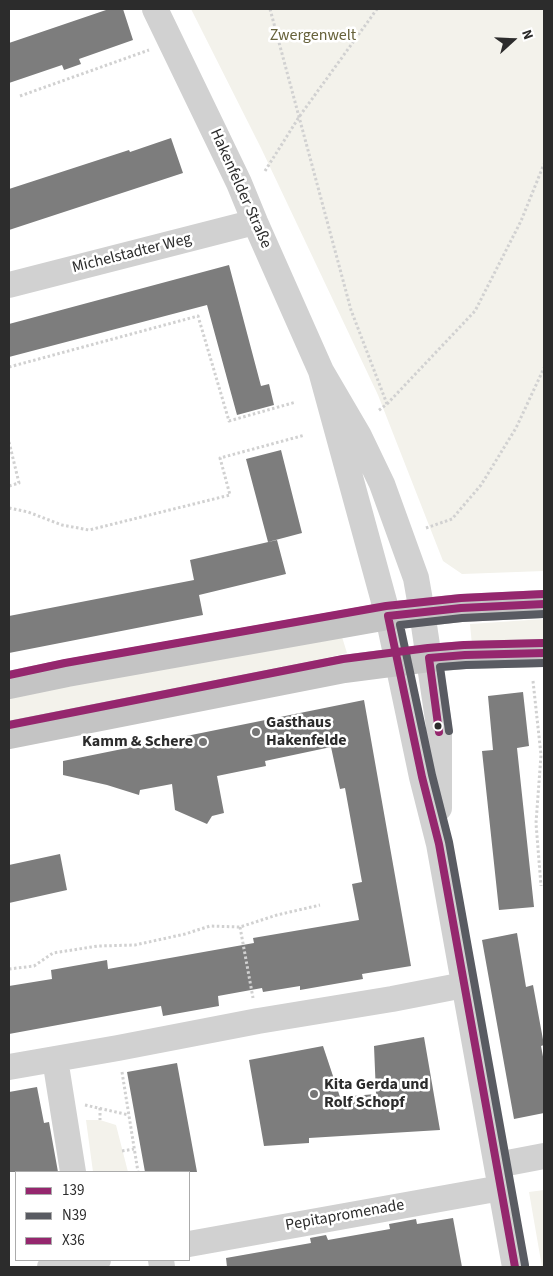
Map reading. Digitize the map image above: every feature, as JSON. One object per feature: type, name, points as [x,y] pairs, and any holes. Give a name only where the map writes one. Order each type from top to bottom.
[{"type":"main road","points":[[9,685],[388,616],[461,608],[544,604]]},
{"type":"main road","points":[[9,735],[330,672],[429,658],[544,653]]},
{"type":"street","name":"Hakenfelder Straße","points":[[154,9],[238,183],[321,371],[359,436],[382,484],[416,578],[439,726],[440,844]]},
{"type":"street","name":"Michelstadter Weg","points":[[9,285],[255,222]]},
{"type":"street","name":"Hakenfelder Straße","points":[[321,371],[388,616],[422,777],[440,844]]},
{"type":"street","points":[[440,844],[515,1267]]},
{"type":"street","points":[[9,1067],[464,985]]},
{"type":"street","points":[[55,1059],[73,1171]]},
{"type":"street","name":"Pepitapromenade","points":[[190,1244],[499,1176],[544,1156]]},
{"type":"street","points":[[50,1267],[90,1262]]},
{"type":"path","points":[[270,9],[351,310],[387,404]]},
{"type":"path","points":[[265,171],[299,117],[377,9]]},
{"type":"path","points":[[20,96],[154,48]]},
{"type":"path","points":[[378,411],[387,404],[475,311],[521,221],[544,164]]},
{"type":"path","points":[[9,367],[198,316],[229,421],[296,402]]},
{"type":"path","points":[[426,528],[452,519],[481,485],[516,428],[544,368]]},
{"type":"path","points":[[9,508],[28,512],[62,525],[89,530],[230,495],[220,458],[305,435]]},
{"type":"path","points":[[9,442],[19,483],[9,486]]},
{"type":"path","points":[[533,681],[541,755],[536,823],[541,886]]},
{"type":"path","points":[[9,969],[34,966],[53,953],[98,946],[135,945],[185,934],[210,926],[240,927],[277,915],[320,906]]},
{"type":"path","points":[[240,927],[258,1021]]},
{"type":"path","points":[[118,1048],[138,1171]]},
{"type":"path","points":[[63,1106],[78,1103],[128,1115]]},
{"type":"path","points":[[100,1108],[100,1120]]},
{"type":"path","points":[[122,1151],[134,1149]]},
{"type":"green space","name":"Zwergenwelt","points":[[191,9],[544,9],[544,571],[462,574],[443,561],[378,395],[261,148]]},
{"type":"green space","points":[[544,619],[544,648],[472,645],[470,624]]},
{"type":"green space","points":[[342,637],[347,653],[9,722],[9,697]]},
{"type":"green space","points":[[86,1120],[100,1120],[116,1125],[128,1171],[93,1171]]},
{"type":"green space","points":[[544,1190],[544,1267],[542,1267],[529,1192]]},
{"type":"building","points":[[109,9],[123,9],[133,40],[79,59],[81,64],[64,70],[62,65],[9,83],[9,43]]},
{"type":"building","points":[[171,138],[183,173],[9,230],[9,189]]},
{"type":"building","points":[[229,265],[261,386],[269,384],[274,405],[237,415],[207,305],[9,357],[9,324]]},
{"type":"building","points":[[281,450],[302,533],[268,542],[246,459]]},
{"type":"building","points":[[277,540],[286,574],[199,595],[203,615],[9,653],[9,616],[194,580],[190,560]]},
{"type":"building","points":[[523,692],[529,746],[517,748],[534,907],[499,910],[482,751],[493,750],[488,696]]},
{"type":"building","points":[[364,700],[411,966],[362,974],[363,979],[300,990],[300,986],[263,992],[262,988],[218,996],[219,1006],[163,1016],[161,1006],[9,1034],[9,986],[52,979],[51,970],[107,960],[108,969],[254,943],[253,938],[359,920],[352,884],[362,882],[345,788],[340,789],[331,747],[265,761],[266,766],[217,776],[224,813],[212,816],[207,824],[175,810],[172,784],[140,790],[139,795],[107,785],[63,775],[63,761]]},
{"type":"building","points":[[60,854],[67,890],[9,903],[9,865]]},
{"type":"building","points":[[517,933],[526,987],[533,985],[544,1045],[541,1046],[544,1062],[544,1113],[514,1119],[482,940]]},
{"type":"building","points":[[424,1037],[440,1130],[309,1138],[309,1143],[264,1146],[249,1060],[323,1046],[340,1097],[376,1094],[374,1046]]},
{"type":"building","points":[[177,1063],[197,1172],[145,1171],[127,1072]]},
{"type":"building","points":[[37,1087],[44,1123],[49,1122],[58,1171],[9,1172],[9,1092]]},
{"type":"building","points":[[453,1218],[462,1267],[227,1267],[226,1258],[311,1243],[310,1238],[326,1235],[328,1240],[390,1229],[389,1224],[416,1219],[417,1224]]},
{"type":"transit line","name":"X36","points":[[9,675],[65,663],[386,606],[461,598],[544,594]]},
{"type":"transit line","name":"139","points":[[515,1267],[439,844],[422,777],[388,616],[461,608],[544,604]]},
{"type":"transit line","name":"N39","points":[[525,1265],[449,842],[432,775],[400,625],[462,618],[544,614]]},
{"type":"transit line","name":"X36","points":[[9,725],[343,659],[464,645],[544,643]]},
{"type":"transit line","name":"139","points":[[439,732],[429,658],[544,653]]},
{"type":"transit line","name":"N39","points":[[449,731],[440,667],[544,663]]},
{"type":"place","name":"Gasthaus Hakenfelde","points":[[256,732]]},
{"type":"place","name":"Kamm & Schere","points":[[203,742]]},
{"type":"place","name":"Kita Gerda und Rolf Schopf","points":[[314,1094]]}]
